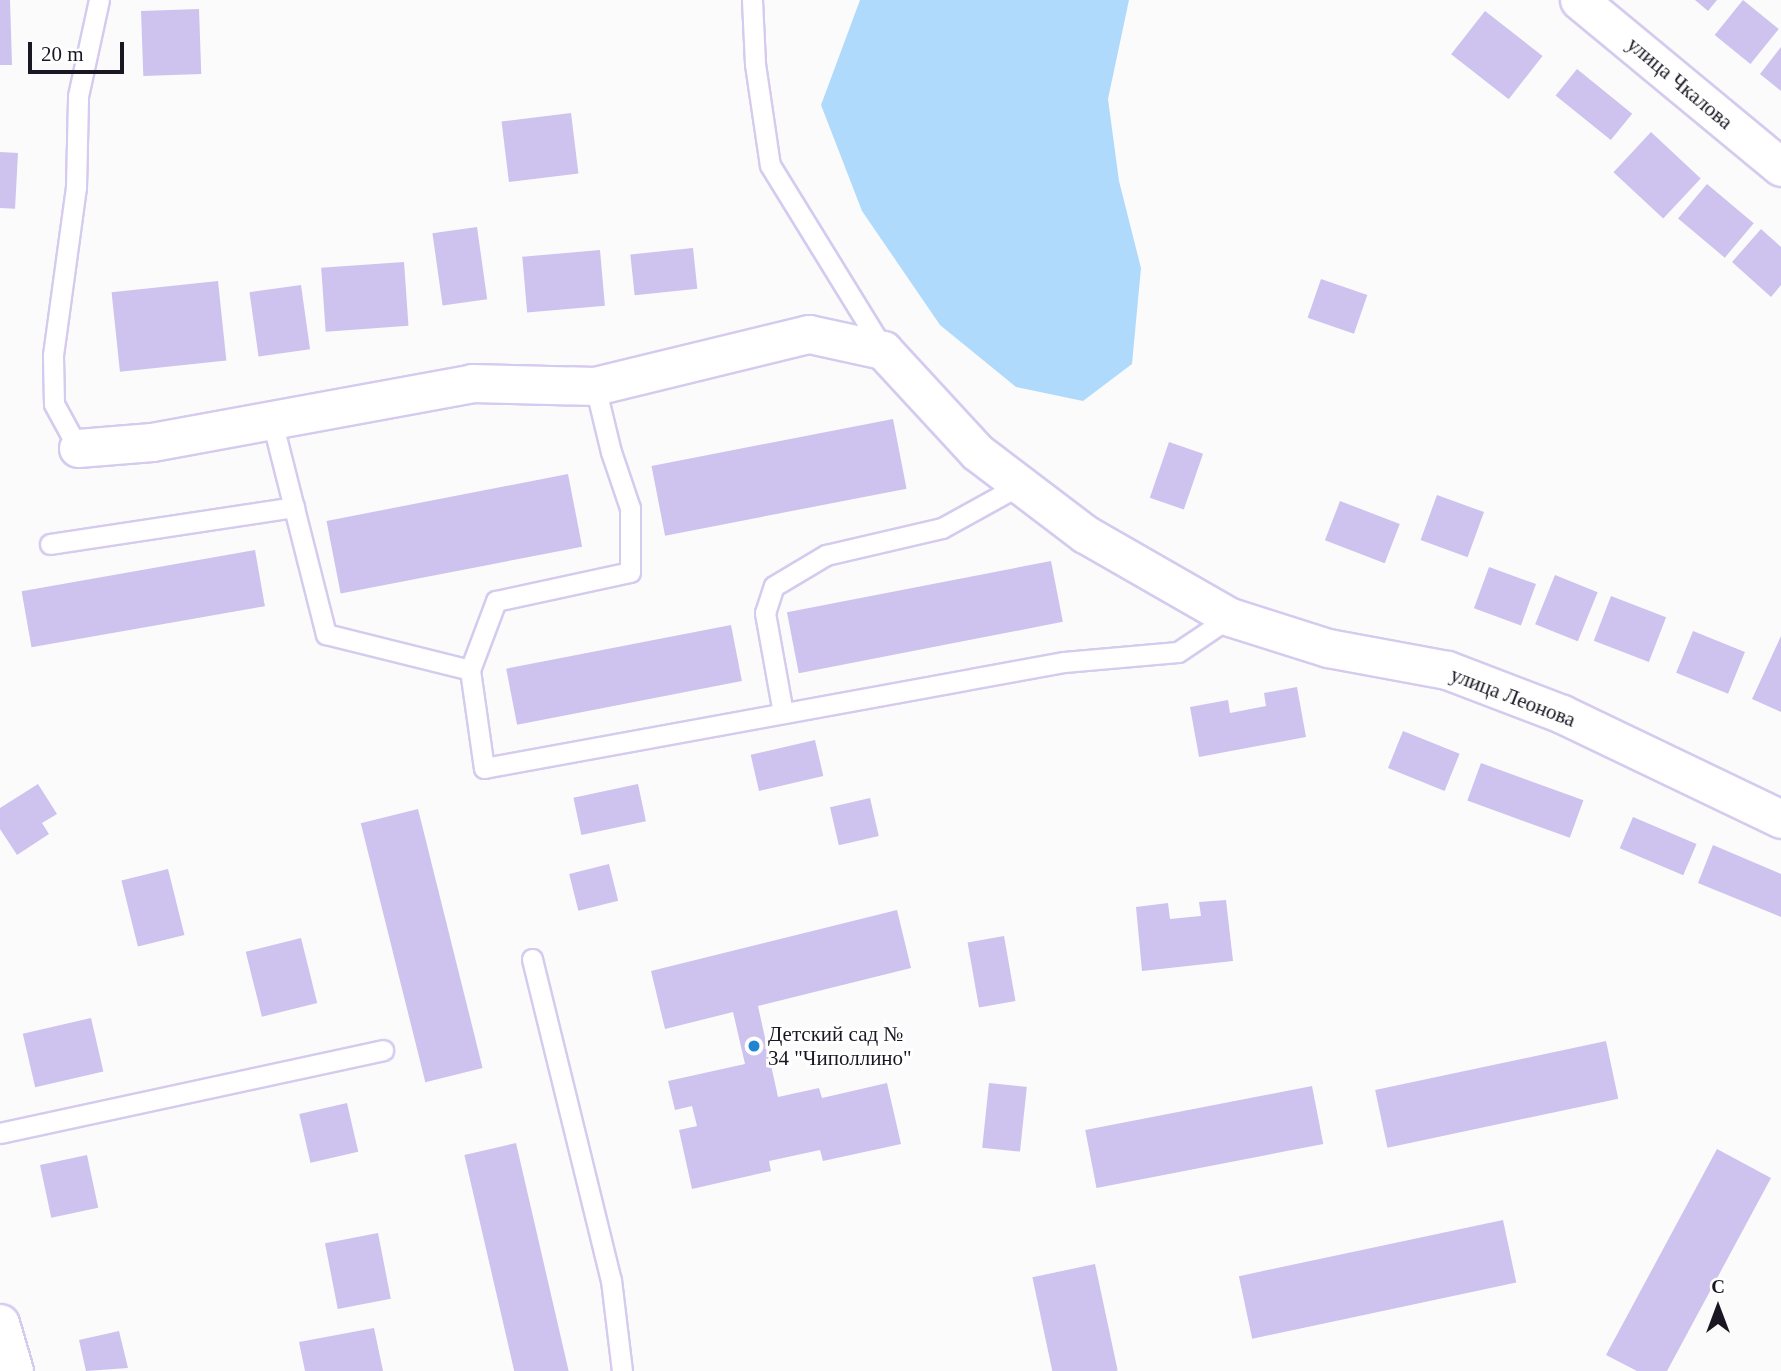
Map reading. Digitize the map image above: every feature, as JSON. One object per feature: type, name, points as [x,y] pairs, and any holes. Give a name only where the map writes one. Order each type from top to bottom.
[{"type":"street","name":"улица Чкалова","points":[[1580,0],[1781,167]]},
{"type":"street","points":[[78,448],[152,442],[472,383],[595,386],[809,334],[883,350]]},
{"type":"street","name":"улица Леонова","points":[[883,350],[977,452],[1085,534],[1230,617],[1328,648],[1447,670],[1562,714],[1781,819]]},
{"type":"street","points":[[0,1323],[14,1371]]},
{"type":"lane","points":[[78,448],[54,404],[53,355],[76,187],[78,96],[99,0]]},
{"type":"lane","points":[[752,0],[755,64],[770,165],[883,350]]},
{"type":"lane","points":[[595,386],[611,452],[630,508],[630,572],[496,601],[470,670],[484,768],[1064,662],[1178,652],[1230,617]]},
{"type":"lane","points":[[272,421],[326,634],[470,670]]},
{"type":"lane","points":[[783,713],[765,613],[774,586],[826,555],[942,528],[1020,485]]},
{"type":"lane","points":[[50,544],[294,507]]},
{"type":"lane","points":[[531,959],[611,1280],[622,1371]]},
{"type":"lane","points":[[0,1133],[383,1050]]},
{"type":"water","points":[[860,0],[1129,0],[1108,99],[1119,181],[1141,268],[1132,364],[1083,401],[1016,387],[940,325],[862,211],[821,105]]},
{"type":"building","points":[[0,0],[10,0],[12,65],[0,65]]},
{"type":"building","points":[[1695,0],[1717,0],[1708,11]]},
{"type":"building","points":[[1743,0],[1779,29],[1750,64],[1715,35]]},
{"type":"building","points":[[199,9],[201,74],[143,76],[141,11]]},
{"type":"building","points":[[1485,11],[1543,56],[1509,99],[1451,54]]},
{"type":"building","points":[[1781,47],[1781,91],[1760,74]]},
{"type":"building","points":[[1577,69],[1632,114],[1611,140],[1556,95]]},
{"type":"building","points":[[571,113],[578,174],[509,182],[502,122]]},
{"type":"building","points":[[1651,132],[1701,178],[1663,219],[1613,172]]},
{"type":"building","points":[[0,152],[18,153],[15,209],[0,208]]},
{"type":"building","points":[[1707,184],[1754,223],[1725,258],[1678,218]]},
{"type":"building","points":[[477,227],[487,299],[443,306],[432,233]]},
{"type":"building","points":[[1761,229],[1781,247],[1781,285],[1771,297],[1732,262]]},
{"type":"building","points":[[693,248],[697,289],[635,295],[630,255]]},
{"type":"building","points":[[600,250],[605,306],[527,313],[522,257]]},
{"type":"building","points":[[404,262],[408,326],[326,332],[321,268]]},
{"type":"building","points":[[1321,279],[1367,295],[1354,334],[1308,318]]},
{"type":"building","points":[[218,281],[226,361],[120,372],[112,292]]},
{"type":"building","points":[[301,285],[310,349],[259,357],[250,292]]},
{"type":"building","points":[[893,419],[907,489],[665,536],[652,466]]},
{"type":"building","points":[[1169,442],[1203,454],[1184,510],[1150,498]]},
{"type":"building","points":[[568,474],[582,547],[341,594],[327,521]]},
{"type":"building","points":[[1437,495],[1484,512],[1468,557],[1421,540]]},
{"type":"building","points":[[1340,501],[1400,524],[1385,563],[1325,540]]},
{"type":"building","points":[[255,550],[265,606],[31,647],[22,591]]},
{"type":"building","points":[[1051,561],[1063,622],[799,673],[787,612]]},
{"type":"building","points":[[1489,567],[1536,584],[1521,625],[1474,608]]},
{"type":"building","points":[[1555,575],[1598,592],[1578,641],[1535,624]]},
{"type":"building","points":[[1611,596],[1666,617],[1649,662],[1594,641]]},
{"type":"building","points":[[731,625],[742,681],[517,725],[506,669]]},
{"type":"building","points":[[1693,631],[1745,652],[1728,694],[1676,673]]},
{"type":"building","points":[[1781,636],[1781,712],[1752,699]]},
{"type":"building","points":[[1297,687],[1306,737],[1199,757],[1190,707],[1228,700],[1230,713],[1266,706],[1264,693]]},
{"type":"building","points":[[1403,731],[1460,754],[1445,791],[1388,768]]},
{"type":"building","points":[[815,740],[823,776],[759,791],[751,755]]},
{"type":"building","points":[[1481,763],[1583,800],[1570,838],[1467,801]]},
{"type":"building","points":[[38,784],[57,814],[42,823],[49,834],[17,855],[0,829],[0,808]]},
{"type":"building","points":[[638,784],[646,821],[581,835],[573,798]]},
{"type":"building","points":[[870,798],[879,836],[839,845],[830,807]]},
{"type":"building","points":[[418,809],[483,1068],[425,1082],[361,823]]},
{"type":"building","points":[[1633,817],[1697,844],[1683,875],[1620,848]]},
{"type":"building","points":[[1713,845],[1781,874],[1781,917],[1698,883]]},
{"type":"building","points":[[609,864],[618,901],[578,911],[569,874]]},
{"type":"building","points":[[168,869],[184,935],[138,947],[121,881]]},
{"type":"building","points":[[1226,900],[1233,961],[1142,971],[1136,907],[1168,903],[1170,919],[1201,916],[1199,902]]},
{"type":"building","name":"Детский сад № 34 \"Чиполлино\"","points":[[897,910],[911,968],[758,1006],[778,1097],[819,1088],[822,1098],[887,1083],[901,1144],[823,1161],[820,1150],[769,1161],[771,1171],[692,1189],[679,1130],[697,1126],[692,1106],[675,1110],[668,1081],[745,1064],[733,1012],[665,1029],[651,971]]},
{"type":"building","points":[[1004,936],[1015,1001],[979,1007],[968,942]]},
{"type":"building","points":[[301,938],[317,1003],[262,1017],[246,952]]},
{"type":"building","points":[[91,1018],[103,1072],[35,1087],[23,1034]]},
{"type":"building","points":[[1606,1041],[1618,1099],[1387,1148],[1375,1090]]},
{"type":"building","points":[[989,1083],[1027,1087],[1020,1152],[982,1148]]},
{"type":"building","points":[[1312,1086],[1323,1144],[1097,1188],[1085,1130]]},
{"type":"building","points":[[347,1103],[358,1152],[311,1163],[299,1114]]},
{"type":"building","points":[[516,1143],[569,1371],[514,1371],[464,1155]]},
{"type":"building","points":[[1717,1149],[1771,1178],[1667,1371],[1637,1371],[1606,1355]]},
{"type":"building","points":[[87,1155],[98,1208],[51,1218],[40,1165]]},
{"type":"building","points":[[1503,1220],[1516,1283],[1252,1339],[1239,1276]]},
{"type":"building","points":[[378,1233],[391,1299],[338,1309],[325,1243]]},
{"type":"building","points":[[1095,1264],[1118,1371],[1052,1371],[1032,1277]]},
{"type":"building","points":[[374,1328],[383,1371],[305,1371],[299,1342]]},
{"type":"building","points":[[119,1331],[128,1368],[86,1371],[79,1340]]},
{"type":"place","name":"Детский сад № 34 \"Чиполлино\"","points":[[754,1046]]}]
